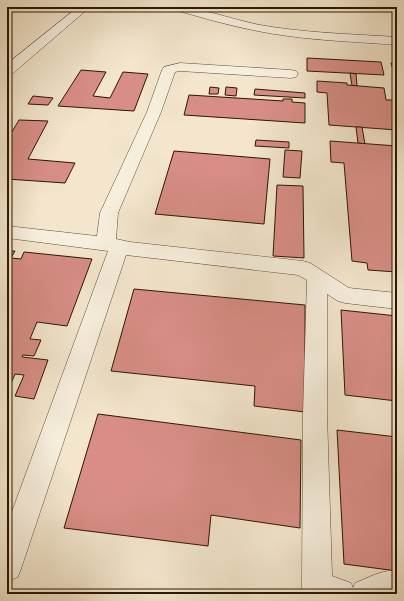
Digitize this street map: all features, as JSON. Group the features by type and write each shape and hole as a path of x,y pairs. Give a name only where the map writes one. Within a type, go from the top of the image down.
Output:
{"street":[{"path":"8,69 85,7"},
{"path":"176,7 222,20 270,30 315,36 397,41"},
{"path":"7,566 112,244 109,212 154,112 170,70 180,67 291,74"},
{"path":"7,232 112,244 130,249 303,268 345,296 397,301"},
{"path":"317,277 315,414 317,588 340,594"},
{"path":"366,594 389,585 397,586"}],"building":[{"path":"307,58 381,62 384,75 307,71"},
{"path":"391,63 397,63 397,76 395,76"},
{"path":"81,70 106,72 93,96 110,98 123,72 148,74 134,111 58,106"},
{"path":"350,73 356,74 357,86 352,86"},
{"path":"317,81 384,88 386,100 396,100 397,130 329,125 327,93 317,92"},
{"path":"210,87 219,88 218,94 209,94"},
{"path":"226,87 237,88 236,96 225,95"},
{"path":"255,89 305,93 305,98 254,95"},
{"path":"189,95 283,101 283,99 292,99 292,102 305,103 305,123 184,115"},
{"path":"33,96 53,98 48,105 28,104"},
{"path":"19,120 48,121 28,159 75,163 65,183 7,179 7,140"},
{"path":"356,127 362,127 365,144 358,143"},
{"path":"256,140 289,142 289,148 255,146"},
{"path":"330,141 397,146 397,272 368,270 367,263 352,261 344,163 331,162"},
{"path":"285,150 302,151 300,178 283,177"},
{"path":"174,151 270,159 264,224 155,214"},
{"path":"277,185 303,186 304,258 273,256"},
{"path":"7,251 15,251 11,258 21,259 24,252 92,259 67,326 37,322 30,339 41,340 34,356 23,355 22,357 48,360 34,399 15,396 24,375 15,374 7,393"},
{"path":"134,289 305,305 305,412 254,406 255,386 111,371"},
{"path":"341,310 397,316 397,401 345,395"},
{"path":"98,414 301,440 300,528 211,515 208,546 64,528"},
{"path":"337,430 397,437 397,571 344,564"}]}
